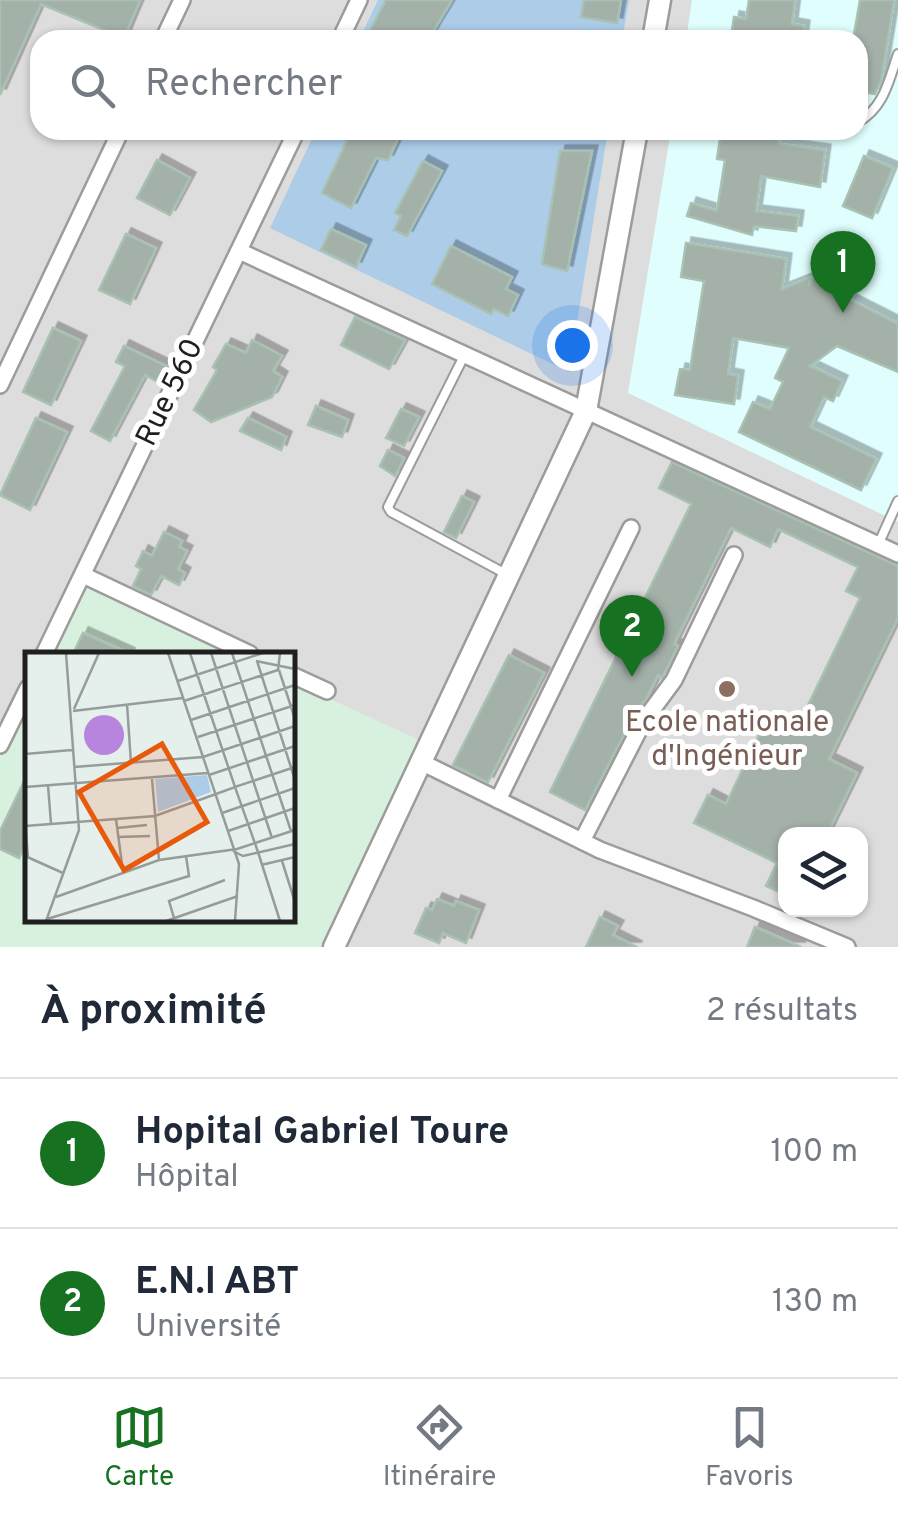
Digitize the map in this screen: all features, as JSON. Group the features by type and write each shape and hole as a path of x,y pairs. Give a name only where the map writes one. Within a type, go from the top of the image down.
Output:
{"street":[{"path":"168,30 182,0"},
{"path":"345,30 359,0"},
{"path":"655,30 660,0"},
{"path":"0,385 6,355 115,140"},
{"name":"Rue 560","path":"45,652 292,140"},
{"path":"334,947 586,411 635,140"},
{"path":"240,252 898,554"},
{"path":"498,800 632,528"},
{"path":"582,841 643,722 674,680 734,555"},
{"path":"83,575 246,652"},
{"path":"295,676 328,691"},
{"path":"0,744 25,694"},
{"path":"420,761 582,841 848,947"}],"lane":[{"path":"868,116 880,104 898,54"},
{"path":"464,356 388,507 508,575"},
{"path":"878,545 898,501"}],"shaded area":[{"path":"0,0 898,0 898,947 0,947"},
{"path":"378,0 629,0 624,30 364,30"},
{"path":"692,0 898,0 898,522 628,393 669,140 868,140 868,30 688,30"},
{"path":"311,140 606,140 569,372 270,228"},
{"path":"79,584 229,652 45,652"},
{"path":"295,683 428,744 334,947 0,947 0,745 25,692 25,922 295,922"}],"building":[{"path":"0,0 140,0 127,30 104,30 41,4 0,95"},
{"path":"386,0 452,0 434,30 370,30"},
{"path":"584,0 621,0 617,23 581,17"},
{"path":"749,0 795,0 792,24 804,26 803,30 732,30 734,17 746,19"},
{"path":"860,0 894,0 881,81 875,94 868,93 868,30 855,30"},
{"path":"347,140 397,140 388,160 376,158 351,208 322,193"},
{"path":"720,140 779,140 779,144 825,150 820,187 761,176 756,211 798,216 796,231 754,226 752,235 687,216 691,203 717,211 725,160 717,159"},
{"path":"560,151 592,151 567,271 542,264"},
{"path":"864,156 893,168 872,218 843,206"},
{"path":"157,160 190,178 170,215 137,198"},
{"path":"423,161 442,171 407,236 394,230 401,216 395,213"},
{"path":"331,229 366,245 356,267 321,250"},
{"path":"126,234 156,248 130,304 99,290"},
{"path":"686,243 786,259 782,289 809,278 809,286 816,275 838,274 852,282 845,297 898,324 898,372 837,346 810,366 842,381 833,401 824,397 810,427 876,459 861,490 739,432 753,402 770,409 783,382 775,378 789,348 733,338 728,374 738,376 734,404 675,395 680,369 690,370 704,281 681,277"},
{"path":"451,246 512,277 506,289 518,295 508,316 494,309 491,314 432,284"},
{"path":"355,317 405,340 389,369 341,345"},
{"path":"53,328 81,341 51,405 23,392"},
{"path":"252,340 282,356 273,371 282,377 272,397 211,422 194,410 217,370 213,367 226,344 246,353"},
{"path":"124,346 166,366 158,382 145,375 110,441 91,431 125,366 116,362"},
{"path":"316,406 348,420 342,437 308,425"},
{"path":"401,409 419,417 404,446 386,438"},
{"path":"36,418 67,432 30,510 0,495"},
{"path":"248,418 286,437 281,450 240,431"},
{"path":"388,450 404,458 395,476 380,466"},
{"path":"672,462 898,566 898,618 829,759 857,773 830,827 778,827 778,891 766,886 777,863 694,823 708,795 726,804 767,718 795,732 860,598 846,591 858,567 778,529 770,547 731,528 674,644 678,646 662,678 658,675 633,717 585,810 550,792 691,504 659,488"},
{"path":"462,496 474,502 456,538 444,532"},
{"path":"164,532 182,541 179,547 187,551 178,569 185,573 179,585 161,576 151,595 133,586 141,569 136,566 143,551 152,556"},
{"path":"83,633 126,652 74,652"},
{"path":"509,655 544,673 488,782 453,765"},
{"path":"25,779 25,846 19,858 0,849 0,831"},
{"path":"437,899 479,910 466,943 443,933 439,943 415,933 426,908 432,910"},
{"path":"600,917 618,926 613,935 637,947 586,947"},
{"path":"755,927 801,947 747,947"}],"place":[{"name":"Hopital Gabriel Toure","path":"843,313"},
{"name":"E.N.I ABT","path":"632,677"},
{"name":"Ecole nationale d'Ingénieur","path":"727,689"}]}
